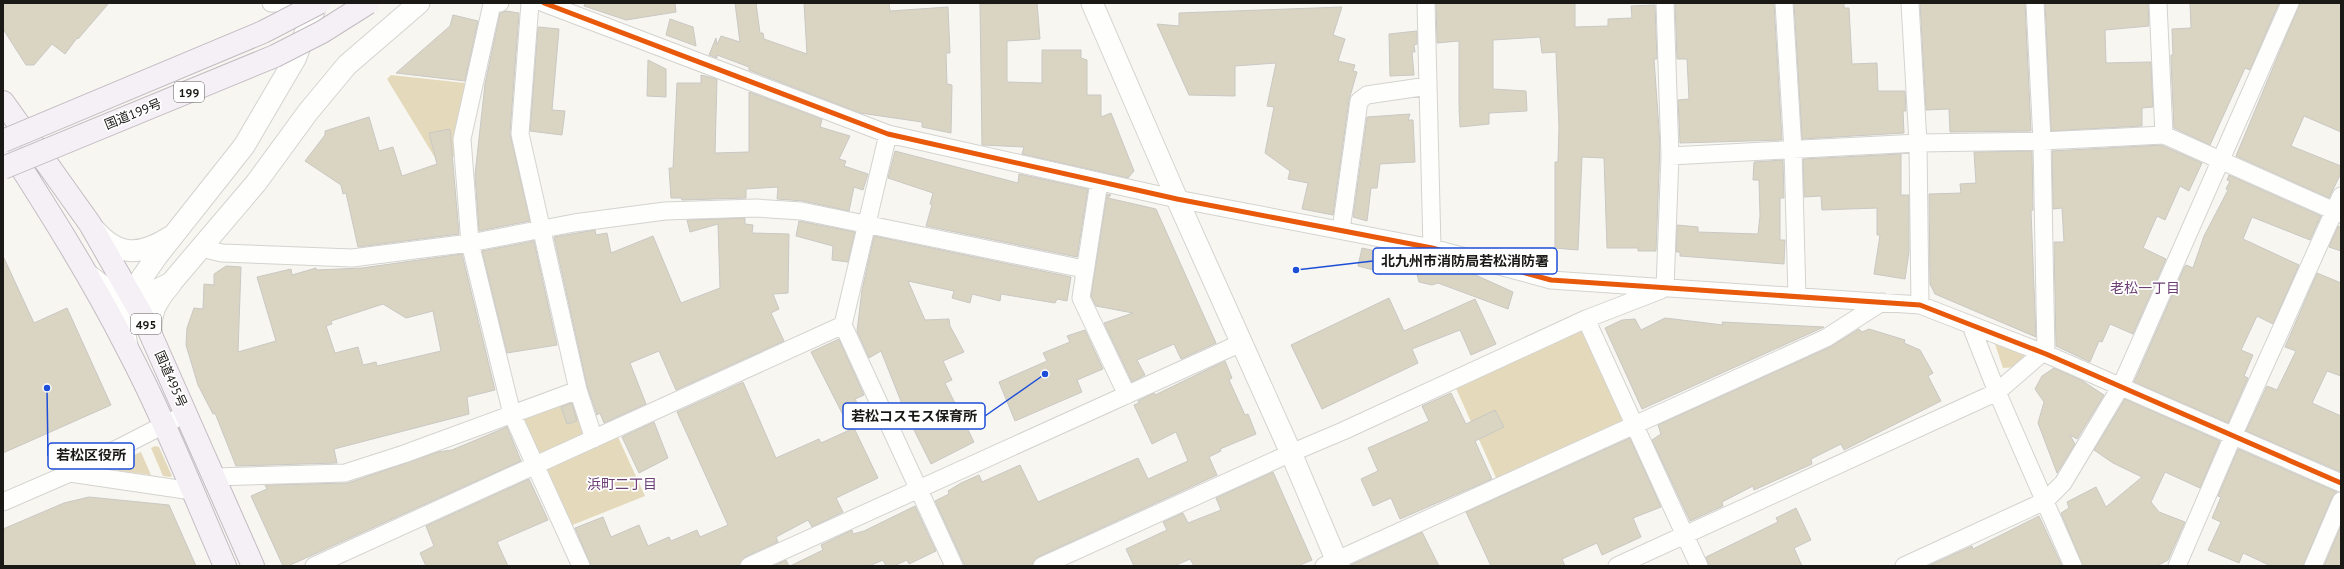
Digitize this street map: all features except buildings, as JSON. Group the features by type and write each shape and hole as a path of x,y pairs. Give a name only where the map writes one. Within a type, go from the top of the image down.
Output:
{"highway":[{"name":"国道199号","path":"3,140 264,32 318,3"},
{"name":"国道199号","path":"3,168 274,56 322,32 368,3"},
{"name":"国道495号","path":"3,102 90,224 130,296 152,338 187,413 253,566"},
{"name":"国道495号","path":"3,140 88,275 128,348 225,566"}],"street":[{"path":"272,3 282,3"},
{"path":"128,348 124,329 124,312 130,296 174,234 244,146 295,59 318,3"},
{"path":"152,338 150,324 151,316 160,296 256,183 308,112 347,65 419,3"},
{"path":"500,3 492,4 462,139 470,243 512,414 582,566"},
{"path":"530,3 520,134 578,390 594,439"},
{"path":"544,3 888,134 1039,167 1099,182 1177,199 1432,248 1551,280 1920,305 2121,386 2341,483"},
{"path":"1092,3 1177,199 1291,452 1333,564 1826,338 1882,302"},
{"path":"1426,3 1432,248"},
{"path":"1665,3 1670,156 1665,288"},
{"path":"1784,3 1793,150 1797,297"},
{"path":"1910,3 1918,143 1920,305"},
{"path":"2035,3 2042,141 2044,354"},
{"path":"2158,3 2164,135"},
{"path":"1904,566 2045,501 2063,483 2121,386 2290,3"},
{"path":"1341,230 1359,101 1368,95 1428,86"},
{"path":"888,134 843,325 919,487 954,566"},
{"path":"1670,156 1918,143 2042,141 2164,135 2221,160 2339,207 2233,436 2177,566"},
{"path":"1099,182 1084,269 1081,298 1127,395"},
{"path":"201,248 222,253 352,258 470,243 541,229 666,211 756,208 801,211 866,223 1084,269"},
{"path":"90,224 111,245 120,250 132,251 153,246 174,234"},
{"path":"88,275 104,287 117,293 130,296 146,295 171,283"},
{"path":"1042,566 1291,452 1343,431 1586,318 1665,288"},
{"path":"1586,318 1634,425 1686,534 1699,566"},
{"path":"314,566 843,325"},
{"path":"1971,326 1997,392 2073,566"},
{"path":"749,566 919,487 1242,343"},
{"path":"1617,566 1997,392 2044,354"},
{"path":"215,477 346,473 404,454 578,390"},
{"path":"3,502 70,473 187,413"},
{"path":"70,473 192,491"},
{"path":"2313,566 2341,501"}],"shaded area":[{"path":"391,75 465,83 456,156 437,161 387,79"},
{"path":"1582,330 1625,422 1497,480 1455,386"},
{"path":"1994,341 2024,355 2024,363 2017,367 2003,368"},
{"path":"573,400 584,435 538,456 522,417"},
{"path":"618,437 645,496 570,526 545,470"},
{"path":"155,446 159,447 172,476 163,476 151,448"},
{"path":"141,452 151,475 119,471 115,466 117,462"}],"cycle path":[{"path":"544,3 888,134 1177,199 1432,248 1551,280 1920,305 2046,354 2341,483"}],"place":[{"name":"北九州市消防局若松消防署","path":"1296,270"},
{"name":"若松コスモス保育所","path":"1045,374"},
{"name":"若松区役所","path":"47,388"}],"district":[{"name":"老松一丁目","path":"2145,288"},
{"name":"浜町二丁目","path":"622,484"}]}
